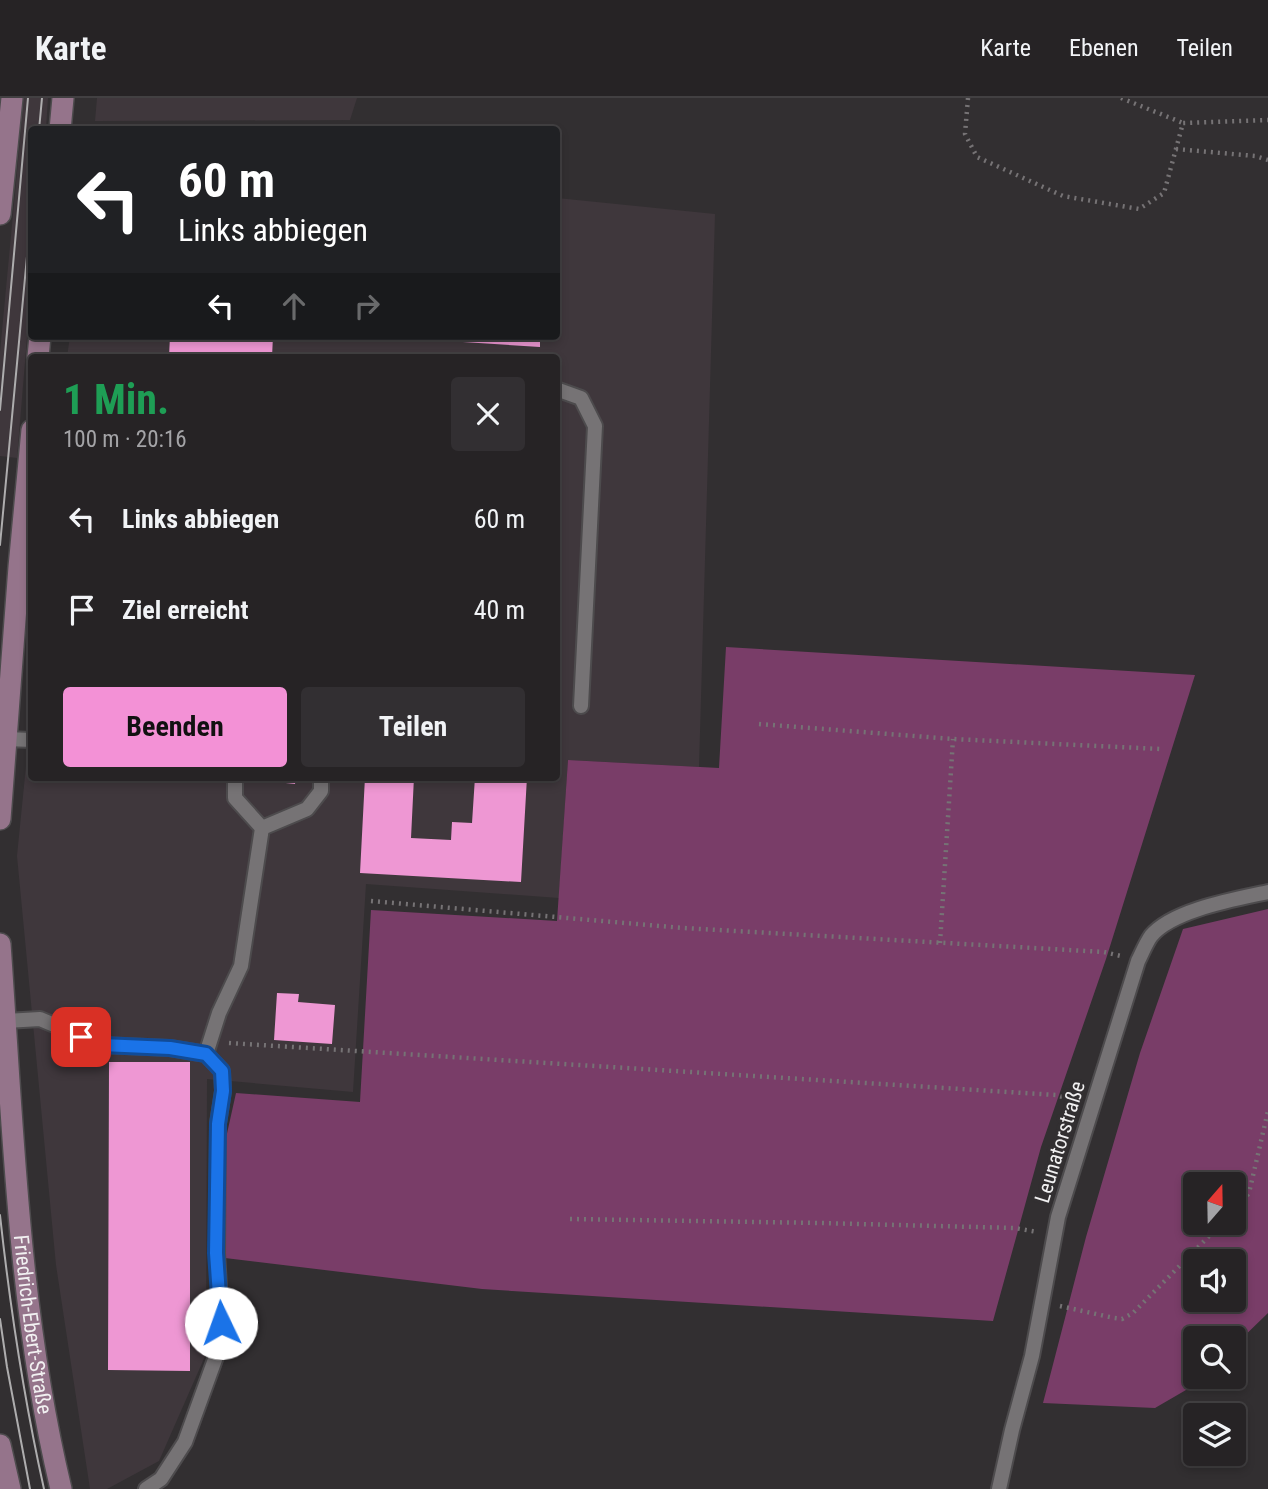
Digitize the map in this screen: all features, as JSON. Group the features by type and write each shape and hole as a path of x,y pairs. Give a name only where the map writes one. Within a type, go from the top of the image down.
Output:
{"main road":[{"path":"0,214 12,98"},
{"path":"60,126 63,98"},
{"path":"0,819 28,478"},
{"name":"Friedrich-Ebert-Straße","path":"0,944 24,1277 36,1365 61,1489"},
{"path":"0,1444 10,1489"}],"lane":[{"path":"560,390 580,398 596,426 581,706"},
{"path":"6,739 28,740"},
{"path":"235,781 235,798 262,828"},
{"path":"262,828 307,809 321,791 321,781"},
{"path":"146,1489 162,1479 185,1442 221,1343 216,1253 218,1124 223,1091 222,1071 208,1048 219,1013 241,966 262,828"},
{"name":"Leunatorstraße","path":"999,1489 1032,1356 1058,1217 1138,961 1152,935 1175,918 1268,892"},
{"path":"6,1021 40,1020 102,1045 208,1048"}],"path":[{"path":"968,98 965,134 977,157 1063,196 1139,209 1164,193 1183,123"},
{"path":"1121,98 1183,123 1268,120"},
{"path":"1176,149 1255,156 1268,160"},
{"path":"759,724 953,739 1160,749"},
{"path":"940,943 953,739"},
{"path":"371,901 682,928 1104,952 1138,961"},
{"path":"208,1048 365,1051 1056,1095 1093,1106"},
{"path":"1246,1197 1268,1111"},
{"path":"570,1219 1015,1228 1055,1235"},
{"path":"1042,1302 1122,1319 1133,1313 1209,1236"}],"shaded area":[{"path":"24,98 48,98 46,126 28,126 28,326 17,458 0,456 0,352"},
{"path":"97,98 357,98 350,120 95,121"},
{"path":"560,198 715,214 699,767 568,760 559,898 366,884 353,1092 207,1079 206,1354 159,1461 107,1489 90,1489 56,1265 17,856 28,746 28,781 560,781 560,354 67,354 69,340 560,340"},
{"path":"726,647 1195,675 1106,959 1041,1147 993,1321 482,1289 225,1258 224,1147 236,1093 360,1102 371,910 557,921 568,760 719,768"},
{"path":"1268,909 1268,1313 1246,1334 1246,1326 1183,1326 1183,1389 1187,1389 1155,1408 1043,1403 1086,1237 1140,1053 1183,929"}],"building":[{"path":"170,340 273,340 272,354 169,354"},
{"path":"431,340 540,340 540,347"},
{"path":"267,781 295,781 295,784"},
{"path":"365,781 414,781 411,838 451,840 452,822 472,823 475,781 527,781 521,882 360,873"},
{"path":"277,993 299,994 298,1002 335,1005 332,1044 274,1040"},
{"path":"109,1062 190,1062 190,1371 108,1370"}],"tram line":[{"path":"0,410 28,98"},
{"path":"39,126 42,98"},
{"path":"0,545 28,246"},
{"path":"0,1215 18,1353 44,1489"},
{"path":"0,1319 30,1489"}],"route":[{"path":"81,1037 102,1045 170,1048 206,1054 222,1071 223,1091 218,1124 216,1253 221,1323"}]}
